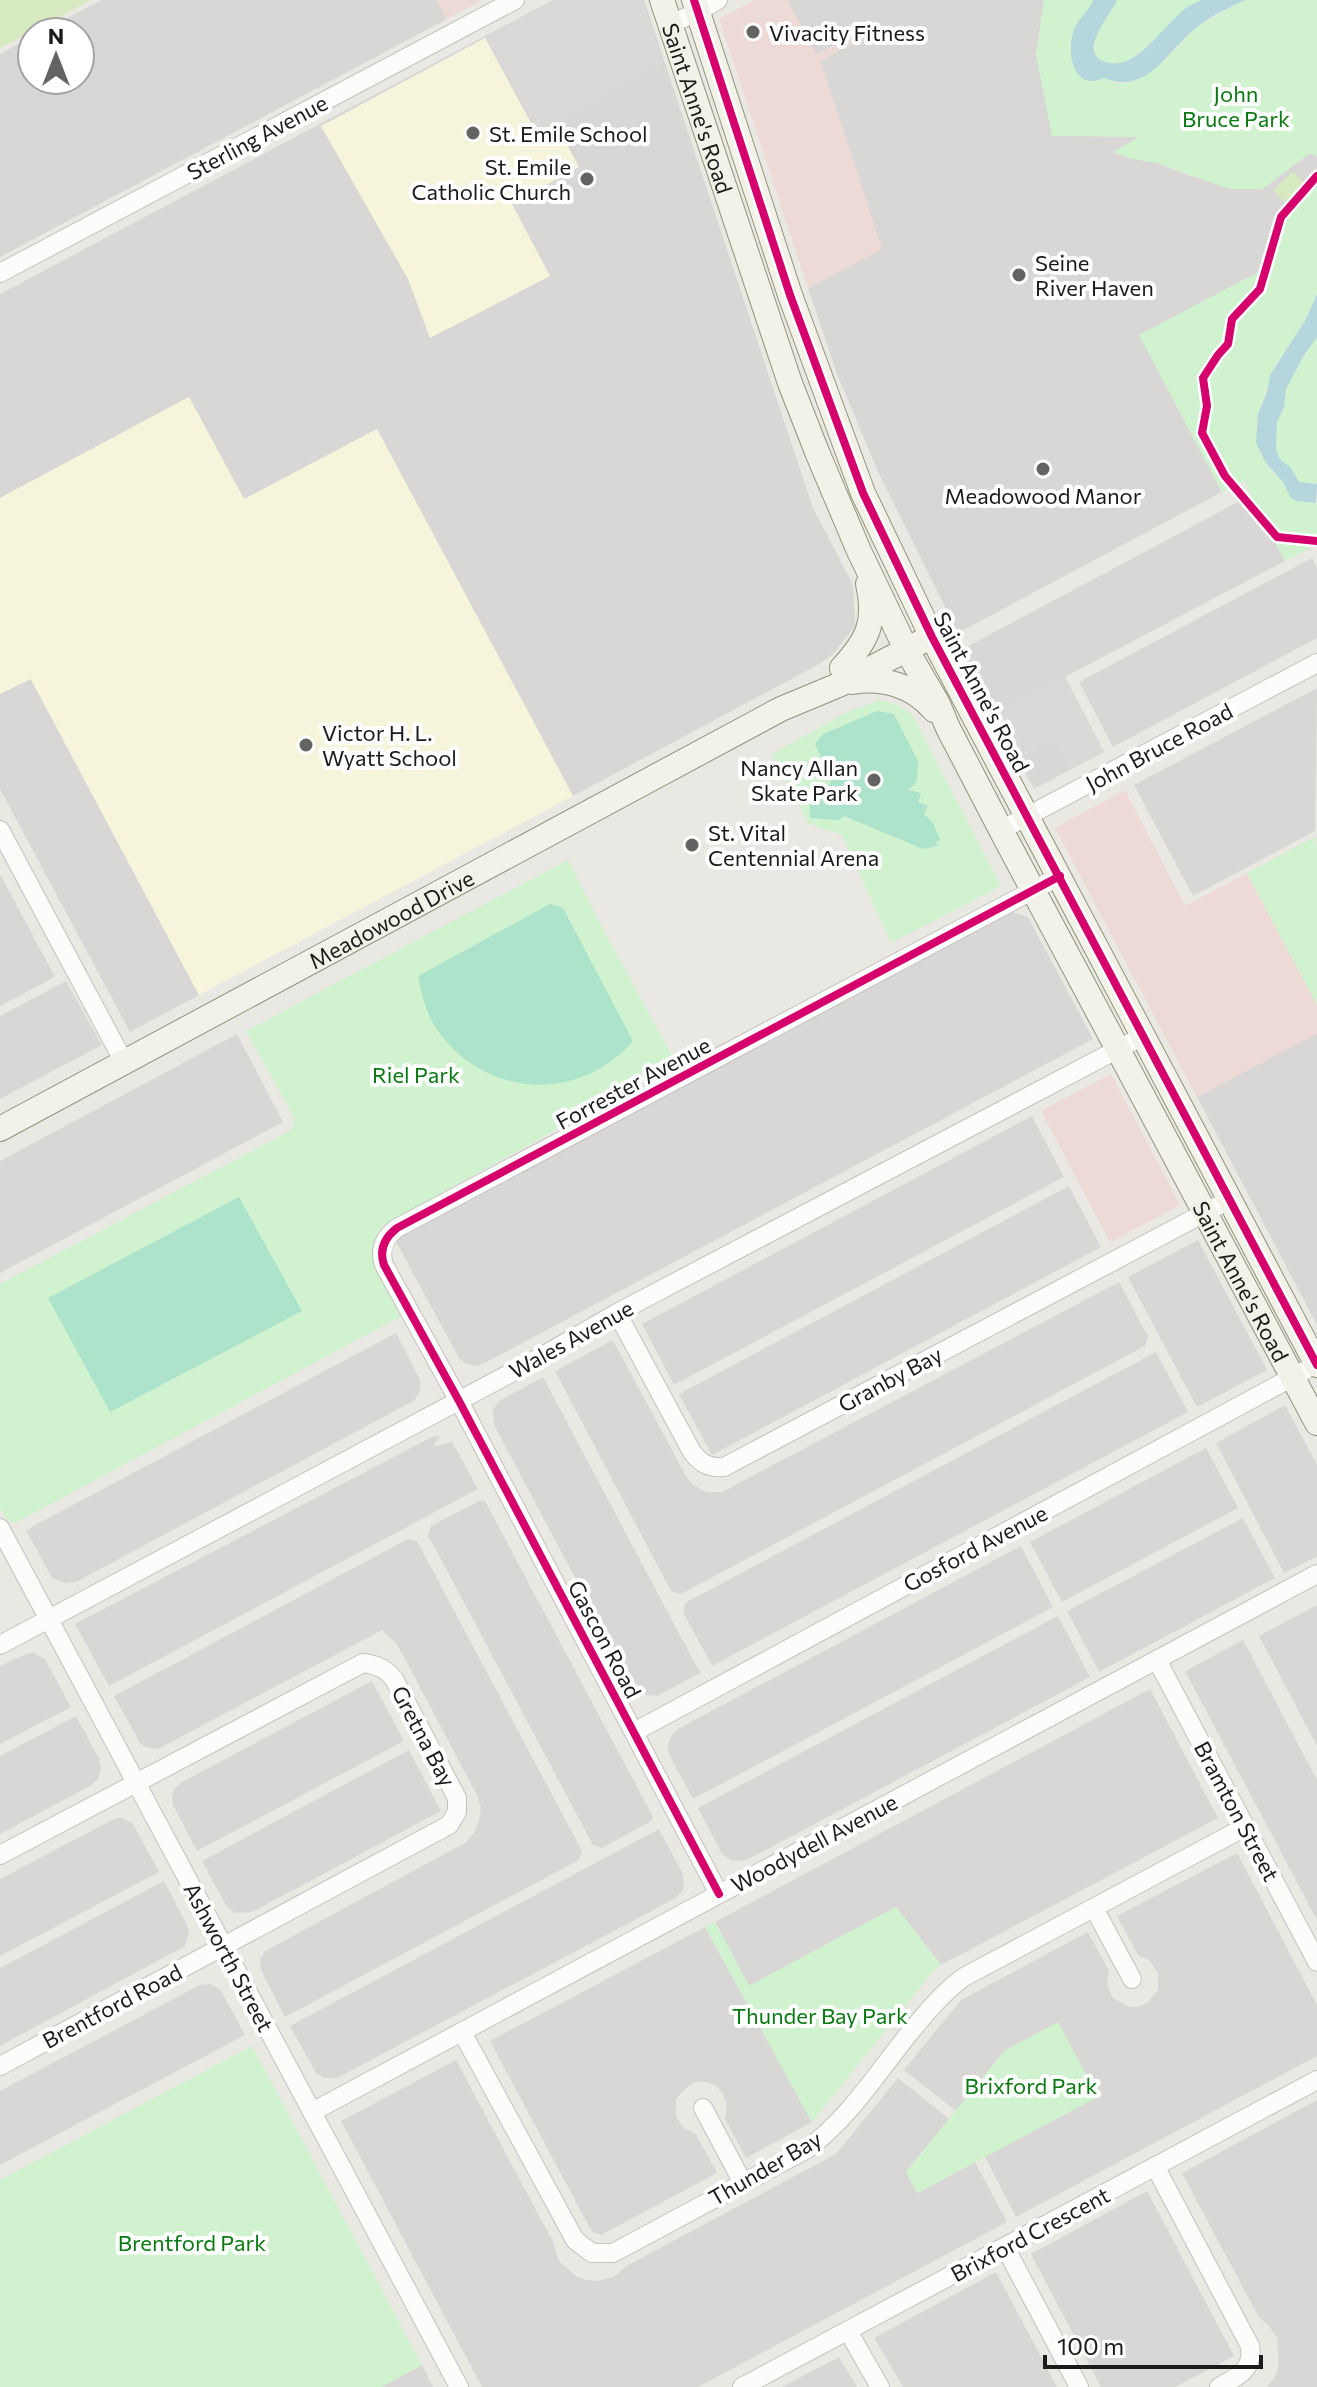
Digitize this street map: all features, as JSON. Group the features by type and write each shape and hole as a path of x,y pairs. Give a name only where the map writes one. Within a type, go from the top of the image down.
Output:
{"main road":[{"name":"Saint Anne's Road","path":"662,0 790,383 859,551 903,643 938,704 1001,830 1317,1423"},
{"name":"Saint Anne's Road","path":"704,4 790,295 863,493 928,630 1317,1365"},
{"path":"765,306 790,295"},
{"path":"859,551 870,594 871,625 842,676 883,681 912,690 930,705 948,728"},
{"name":"Meadowood Drive","path":"0,1129 781,709 797,690 842,676 928,630"},
{"path":"1202,1207 1227,1195"}],"street":[{"name":"Sterling Avenue","path":"0,273 515,0"},
{"path":"670,24 704,4"},
{"name":"John Bruce Road","path":"1001,830 1317,663"},
{"path":"0,830 124,1062"},
{"name":"Forrester Avenue","path":"459,1401 384,1265 381,1257 384,1240 390,1233 1060,876"},
{"name":"Wales Avenue","path":"0,1645 459,1401 617,1313 1143,1036"},
{"name":"Granby Bay","path":"617,1313 696,1458 709,1467 724,1467 1202,1207"},
{"name":"Gosford Avenue","path":"634,1732 1317,1365"},
{"name":"Gascon Road","path":"459,1401 719,1894"},
{"name":"Ashworth Street","path":"0,1528 459,2387"},
{"name":"Woodydell Avenue","path":"312,2112 1317,1574"},
{"name":"Bramton Street","path":"1157,1660 1317,1962"},
{"name":"Gretna Bay","path":"0,1855 363,1663 387,1671 457,1798 457,1812 449,1825 223,1947"},
{"name":"Thunder Bay","path":"462,2032 569,2230 587,2251 613,2253 807,2149 836,2124 933,2003 969,1974 1245,1827"},
{"path":"1094,1908 1132,1979"},
{"name":"Brentford Road","path":"0,2066 223,1947"},
{"name":"Brixford Crescent","path":"742,2387 1317,2080"},
{"path":"703,2108 743,2183"},
{"path":"1155,2166 1250,2346 1251,2359 1246,2370 1219,2387"},
{"path":"1005,2247 1079,2387"},
{"path":"848,2331 880,2387"}],"shaded area":[{"path":"101,0 437,0 447,19 0,257 0,54 16,46 16,96 96,96 96,16 71,16"},
{"path":"437,0 482,0 447,19"},
{"path":"553,0 644,0 813,508 853,585 855,626 833,654 821,663 573,796 377,429 244,500 189,397 0,498 0,294"},
{"path":"556,0 642,0 663,66 537,130 487,37"},
{"path":"755,0 787,0 817,55 857,33 860,39 820,61 882,249 808,288 719,19"},
{"path":"787,0 1044,0 1036,55 1142,137 1114,152 1157,163 1190,176 1262,189 1310,153 1317,157 1317,170 1284,220 1268,267 1140,335 1222,492 958,633 879,474 837,374 808,288 882,249 820,61 860,39 857,33 816,55"},
{"path":"485,38 536,132 556,124 579,167 512,204 550,276 430,338 408,279 321,126"},
{"name":"Victor H. L. Wyatt School","path":"189,397 244,499 377,429 573,796 199,995 31,679 0,694 0,498"},
{"path":"1251,495 1285,561 1065,677 1104,752 1034,789 961,650"},
{"path":"1312,558 1317,568 1317,638 1113,747 1079,682"},
{"path":"1065,677 1104,752 1071,769 1054,739 1018,759 994,712"},
{"path":"30,678 199,995 130,1032 0,789 0,694"},
{"path":"1317,688 1315,831 1193,896 1134,785"},
{"path":"1125,790 1185,906 1247,873 1317,1005 1317,1033 1197,1097 1055,828"},
{"path":"0,874 55,977 0,1006"},
{"path":"1009,911 1028,917 1093,1039 483,1364 466,1364 459,1358 394,1238"},
{"path":"66,981 102,1045 0,1099 0,1016"},
{"path":"1317,1033 1317,1325 1197,1097"},
{"path":"237,1034 283,1122 0,1273 0,1161"},
{"path":"1111,1074 1180,1205 1110,1242 1041,1111"},
{"path":"1032,1116 1064,1177 674,1385 642,1324"},
{"path":"1069,1186 1101,1247 712,1455 679,1394"},
{"path":"1198,1240 1267,1370 1197,1407 1128,1277"},
{"path":"1119,1282 1148,1337 1145,1346 681,1594 671,1591 555,1371 613,1340 687,1478 706,1492 722,1492"},
{"path":"396,1333 420,1380 420,1391 415,1400 76,1582 64,1583 52,1578 26,1530"},
{"path":"1156,1352 1188,1412 712,1666 683,1612 685,1603"},
{"path":"543,1377 700,1673 657,1696 641,1694 633,1687 494,1425 493,1410 499,1401"},
{"path":"1285,1405 1317,1465 1317,1556 1284,1573 1216,1443"},
{"path":"441,1436 432,1447 452,1442 478,1489 109,1686 75,1624 432,1437"},
{"path":"1206,1448 1238,1508 1062,1602 1030,1542"},
{"path":"481,1500 485,1501 653,1817 602,1848 593,1845 428,1535 431,1526"},
{"path":"1243,1518 1275,1578 1099,1672 1067,1611"},
{"path":"408,1539 417,1541 582,1851 579,1860 285,2017 261,1970 260,1960 265,1951 465,1843 479,1821 481,1808 477,1795 397,1644 382,1630 158,1749 140,1743 114,1696"},
{"path":"1021,1546 1053,1607 693,1799 667,1747 678,1729"},
{"path":"1317,1605 1317,1746 1259,1636"},
{"path":"1058,1616 1090,1677 747,1860 732,1861 722,1854 698,1808"},
{"path":"1243,1640 1317,1780 1317,1920 1185,1671"},
{"path":"28,1653 45,1659 71,1707 0,1744 0,1666"},
{"path":"372,1681 404,1741 197,1851 173,1805 175,1788"},
{"path":"1150,1689 1218,1818 941,1965 896,1907 749,1986 715,1922"},
{"path":"76,1716 99,1759 101,1769 98,1779 0,1834 0,1756"},
{"path":"409,1750 441,1811 252,1912 235,1913 227,1907 202,1861"},
{"path":"116,1818 133,1824 159,1872 0,1956 0,1879"},
{"path":"659,1829 682,1872 682,1892 674,1899 337,2078 324,2078 316,2073 290,2026"},
{"path":"1237,1853 1317,2005 1317,2056 1016,2217 985,2157 1058,2023 1004,2051 956,2111 904,2070 961,2000 1088,1932 1109,1971 1107,1985 1113,1998 1129,2007 1147,2003 1158,1990 1158,1973 1150,1961 1138,1955 1117,1916"},
{"path":"164,1881 187,1925 189,1932 185,1946 0,2046 0,1968"},
{"path":"705,1927 812,2122 746,2158 725,2119 727,2105 722,2092 706,2082 688,2086 676,2099 676,2117 684,2128 696,2134 717,2173 601,2235 592,2232 490,2041"},
{"path":"209,1984 220,1989 245,2035 0,2165 0,2091 200,1985"},
{"path":"456,2060 553,2242 559,2261 576,2276 587,2280 599,2281 615,2276 628,2265 836,2154 898,2078 949,2119 906,2172 918,2193 975,2162 1007,2222 698,2387 482,2387 341,2121"},
{"path":"1317,2100 1317,2387 1267,2387 1276,2375 1279,2363 1277,2338 1258,2316 1182,2173"},
{"path":"1147,2191 1234,2356 1175,2387 1101,2387 1031,2254"},
{"path":"996,2272 1057,2387 903,2387 874,2338"},
{"path":"839,2357 857,2387 782,2387"},
{"path":"422,2365 433,2387 381,2387"}],"green space":[{"path":"0,0 91,0 61,16 16,16 16,40 0,48"},
{"name":"John Bruce Park","path":"1044,0 1093,0 1090,9 1075,27 1096,82 1104,78 1119,84 1137,80 1164,61 1196,27 1245,0 1317,0 1317,157 1310,153 1262,189 1229,189 1157,163 1113,152 1139,137 1052,136 1036,55"},
{"path":"1117,0 1201,0 1175,18 1141,52 1131,59 1110,64 1097,56 1093,43"},
{"name":"John Bruce Park","path":"1317,170 1317,294 1306,319 1274,368 1258,414 1259,451 1272,472 1283,482 1290,497 1296,501 1317,503 1317,545 1285,561 1244,481 1222,492 1139,335 1268,267 1284,220"},
{"path":"1293,171 1307,187 1287,206 1273,190"},
{"path":"1317,337 1317,484 1299,482 1291,468 1279,458 1276,449 1277,422 1284,407 1286,389"},
{"path":"880,700 896,704 911,713 1001,886 891,943 842,835 809,824 772,754 845,713"},
{"name":"Nancy Allan Skate Park","path":"877,711 894,714 918,761 917,781 909,790 921,793 918,802 928,806 924,814 933,823 940,840 936,842 938,846 923,849 844,816 839,820 810,818 810,798 828,793 831,779 815,744 823,734"},
{"path":"1315,837 1317,850 1317,1005 1247,873"},
{"name":"Riel Park","path":"568,860 676,1063 382,1226 372,1245 375,1264 400,1317 15,1523 7,1520 0,1508 0,1284 292,1130 293,1115 246,1031"},
{"path":"550,904 563,908 633,1041 611,1061 586,1075 559,1083 532,1084 504,1079 479,1068 456,1051 436,1028 425,1004 418,976"},
{"path":"239,1197 302,1311 110,1412 48,1298"},
{"name":"Thunder Bay Park","path":"896,1907 941,1965 812,2122 705,1927 715,1922 749,1986"},
{"name":"Brixford Park","path":"1058,2022 1098,2097 917,2193 906,2172 1004,2051"},
{"name":"Brentford Park","path":"252,2046 422,2365 381,2387 0,2387 0,2180"}],"water":[{"path":"1093,0 1117,0 1098,34 1094,51 1106,62 1119,63 1144,50 1190,5 1202,0 1245,0 1201,24 1144,76 1119,82 1104,78 1093,81 1085,79 1078,74 1071,57 1072,36 1077,23"},
{"path":"1317,294 1317,337 1286,389 1284,407 1277,422 1276,449 1279,458 1291,468 1299,482 1317,484 1316,503 1296,501 1290,497 1256,443 1258,414 1270,375 1306,319"}],"cycle path":[{"path":"694,0 790,295 863,493 932,637 1317,1365"},
{"path":"1317,176 1281,217 1260,289 1232,319 1228,344 1203,378 1207,406 1202,433 1225,476 1277,537 1317,541"},
{"path":"719,1894 384,1265 384,1245 397,1228 1060,876"}],"place":[{"name":"Vivacity Fitness","path":"753,32"},
{"name":"St. Emile School","path":"473,133"},
{"name":"St. Emile Catholic Church","path":"587,179"},
{"name":"Seine River Haven","path":"1019,275"},
{"name":"Meadowood Manor","path":"1043,469"},
{"name":"Victor H. L. Wyatt School","path":"306,745"},
{"name":"Nancy Allan Skate Park","path":"874,780"},
{"name":"St. Vital Centennial Arena","path":"692,845"}]}
